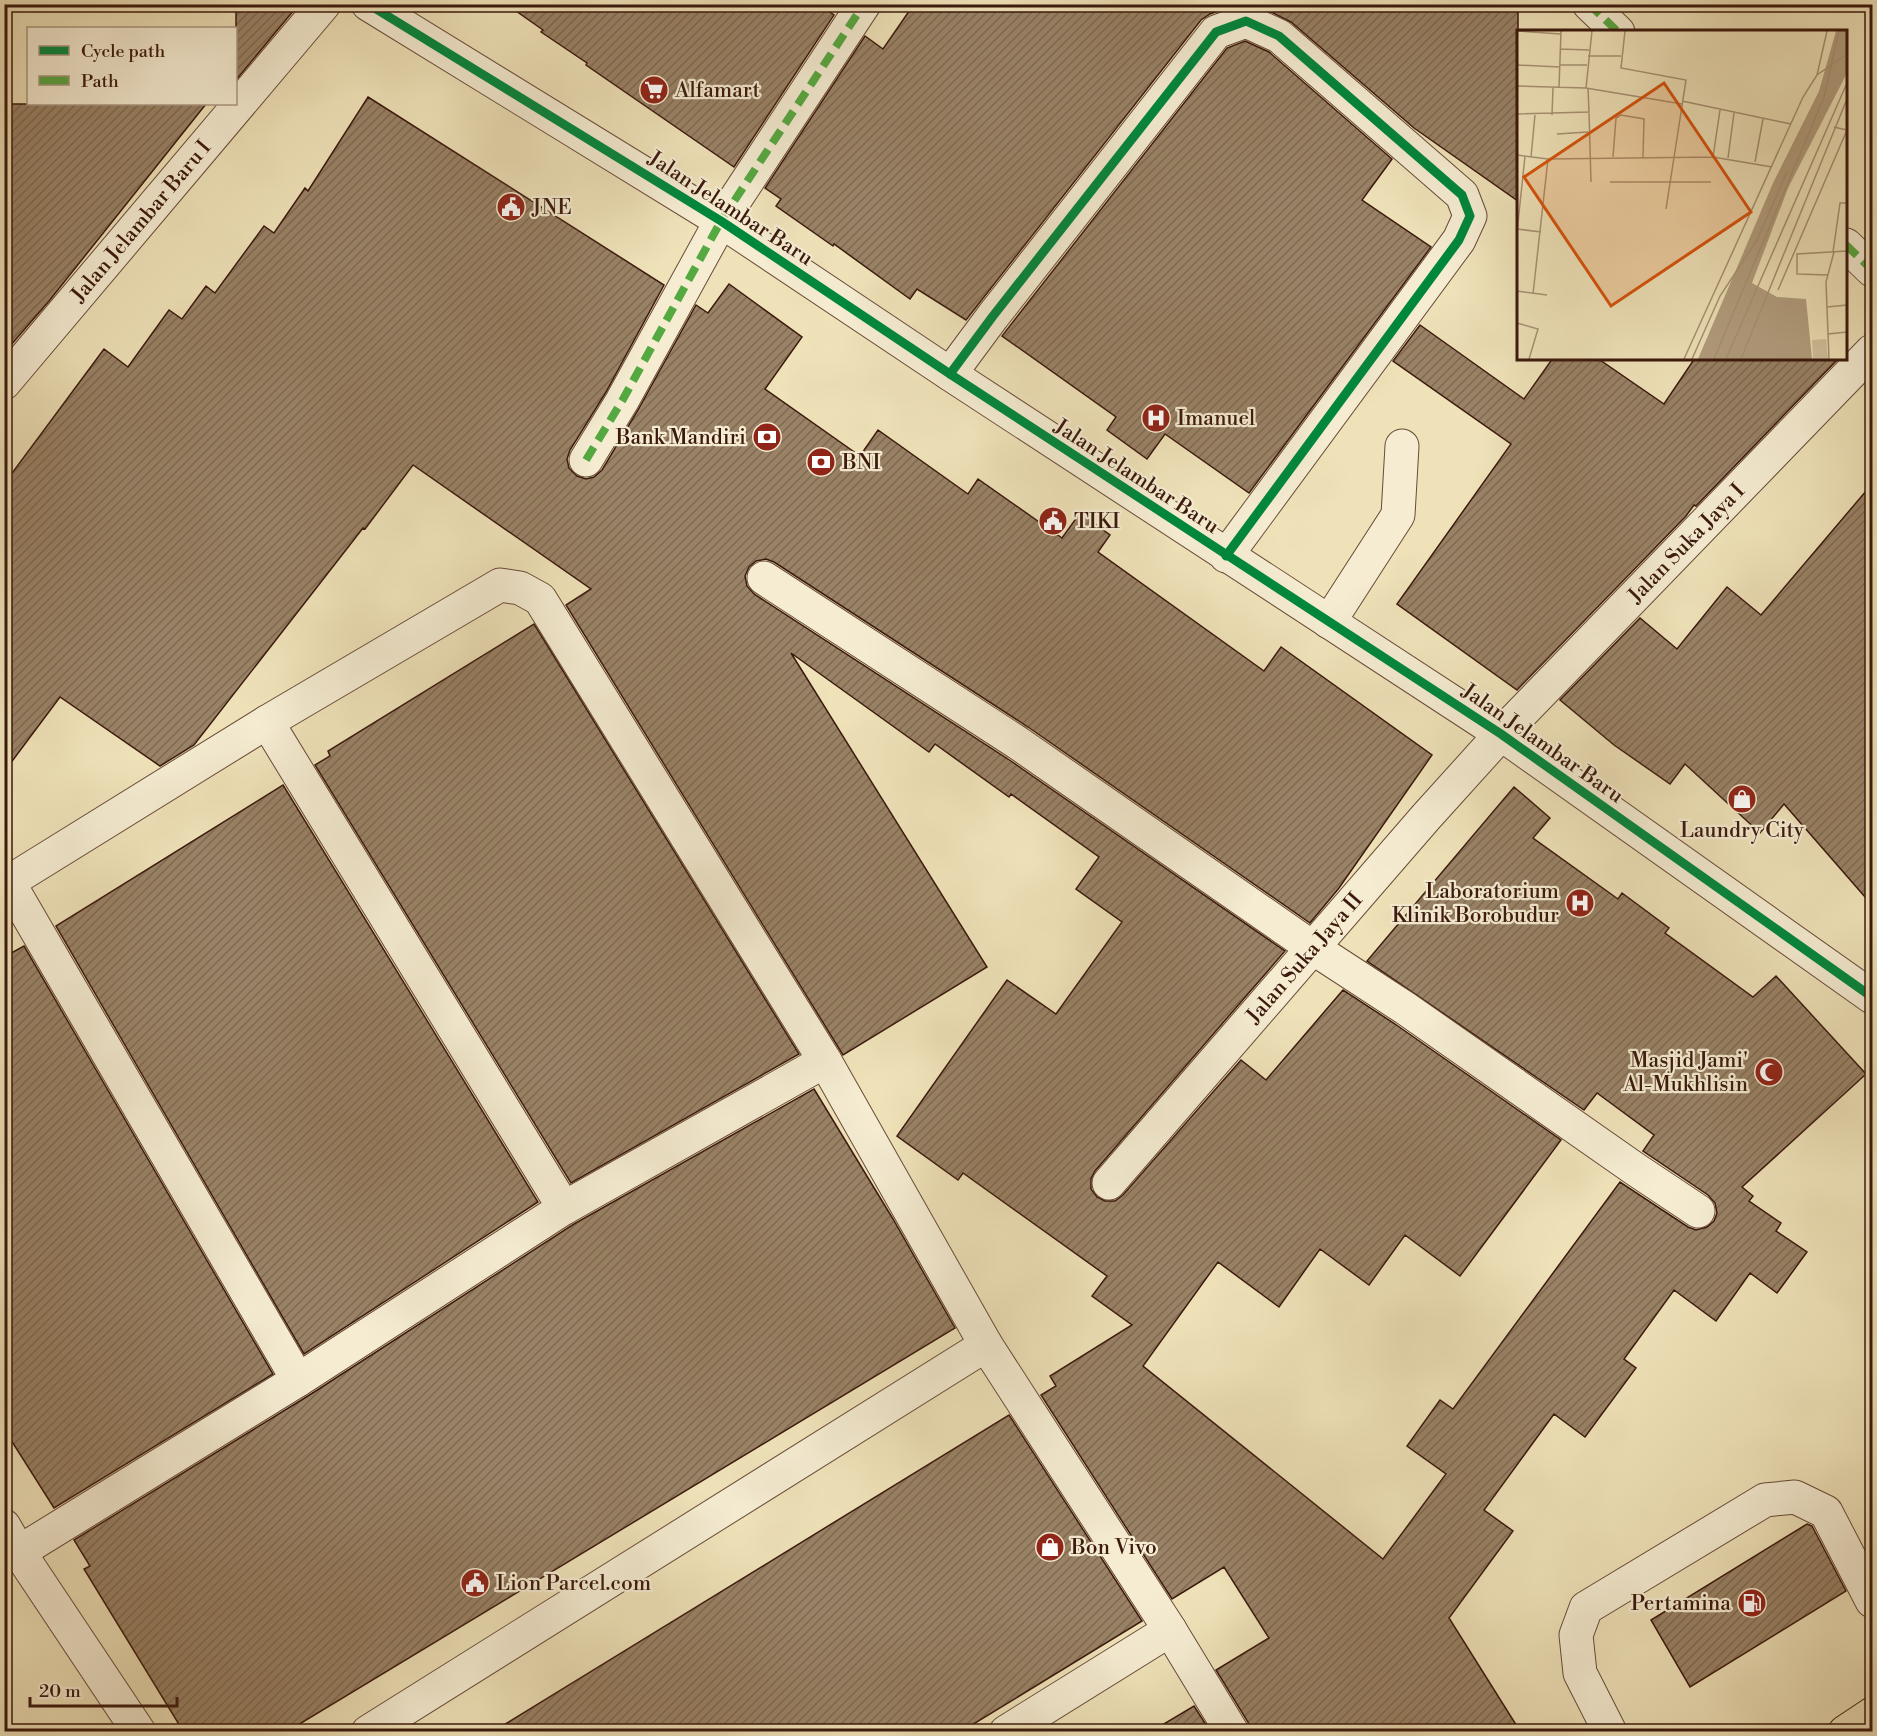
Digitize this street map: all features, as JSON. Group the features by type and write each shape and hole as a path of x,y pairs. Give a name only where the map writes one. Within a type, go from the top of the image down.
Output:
{"highway":[{"path":"1845,1731 1872,1714"}],"street":[{"name":"Jalan Jelambar Baru I","path":"4,383 324,4"},
{"name":"Jalan Jelambar Baru","path":"368,4 721,221 1226,556 1501,735 1872,996"},
{"path":"586,460 622,401 721,221 864,4"},
{"path":"1589,4 1616,30"},
{"path":"950,374 1216,32 1246,21 1279,36 1462,195 1470,216 1459,240 1226,556"},
{"path":"1847,246 1872,270"},
{"name":"Jalan Suka Jaya I","path":"1501,735 1872,351"},
{"path":"1329,622 1398,515 1402,446"},
{"path":"764,578 1018,743 1698,1211"},
{"path":"298,1380 7,884 267,722 500,585 520,588 540,599 825,1061 986,1345 1170,1630 1232,1731"},
{"path":"267,722 564,1208"},
{"name":"Jalan Suka Jaya II","path":"1108,1183 1426,817 1501,735"},
{"path":"139,1731 12,1539 298,1380 564,1208 825,1061"},
{"path":"368,1731 986,1345"},
{"path":"1610,1731 1580,1673 1576,1635 1586,1608 1765,1500 1795,1497 1826,1512 1872,1601"},
{"path":"1006,1731 1170,1630"}],"building":[{"path":"236,4 299,4 237,79"},
{"path":"506,4 819,4 834,15 734,167 586,65 587,63 541,32 543,30"},
{"path":"914,4 1237,4 1210,14 1201,20 966,320 917,289 910,299 834,244 833,246 776,206 781,199 765,188 865,36 883,49"},
{"path":"1255,4 1518,4 1517,200 1414,128 1291,22"},
{"path":"1245,41 1269,52 1392,159 1362,200 1431,247 1249,493 1165,434 1147,459 1107,430 1116,417 1002,336 1227,48"},
{"path":"368,97 664,285 606,392 570,450 567,459 569,468 577,476 586,479 594,477 602,470 696,305 708,313 729,284 802,337 765,389 860,456 878,430 968,494 978,479 1062,538 1080,513 1110,535 1098,552 1264,671 1281,647 1432,755 1339,888 1310,923 1028,727 774,562 766,559 756,561 749,567 745,576 747,586 754,594 1008,759 1285,951 1095,1171 1091,1179 1091,1189 1097,1197 1105,1201 1115,1201 1123,1195 1241,1060 1266,1080 1343,990 1561,1140 1460,1276 1405,1235 1369,1285 1320,1249 1279,1307 1218,1262 1143,1366 1383,1559 1446,1474 1407,1446 1440,1400 1453,1409 1620,1182 1696,1230 1707,1227 1714,1221 1717,1213 1715,1203 1708,1195 1643,1151 1654,1135 1597,1093 1584,1110 1367,961 1514,787 1550,818 1533,838 1618,899 1622,893 1669,928 1665,933 1753,997 1776,976 1866,1074 1742,1187 1753,1196 1749,1201 1781,1223 1776,1231 1807,1252 1777,1293 1750,1273 1716,1321 1674,1290 1624,1359 1636,1368 1585,1437 1554,1414 1484,1510 1513,1531 1449,1618 1520,1731 1251,1731 1248,1722 1216,1670 1269,1638 1224,1567 1172,1599 1041,1395 1056,1386 1050,1376 1132,1325 1092,1296 1107,1276 963,1173 958,1180 897,1136 1007,980 1056,1014 1122,922 1076,889 1099,857 1011,794 1009,797 935,744 929,752 791,653 987,967 843,1055 566,605 591,589 413,465 194,745 160,766 60,697 4,772 4,484 104,349 128,367 169,310 182,319 206,286 215,293 264,226 274,233 305,188 308,191"},
{"path":"4,104 205,105 49,301 4,353"},
{"path":"1420,325 1524,399 1552,360 1600,360 1664,404 1694,360 1837,360 1517,690 1397,604 1511,444 1393,361"},
{"path":"1872,484 1872,905 1784,804 1760,833 1685,764 1670,784 1614,745 1560,700 1640,618 1677,649 1727,587 1761,615"},
{"path":"534,624 799,1054 571,1183 315,765 330,756 328,751"},
{"path":"283,785 538,1202 304,1354 56,926"},
{"path":"24,946 273,1374 54,1508 4,1429 4,957"},
{"path":"814,1089 893,1219 955,1328 288,1731 183,1731 84,1569 90,1566 74,1540 308,1396 574,1224"},
{"path":"1009,1415 1142,1621 962,1731 494,1731"},
{"name":"Pertamina","path":"1807,1524 1812,1526 1846,1591 1690,1687 1651,1620"},
{"path":"1194,1706 1210,1731 1152,1731"}],"marked path":[{"path":"586,460 622,401 721,221 864,4"},
{"path":"1589,4 1616,30"},
{"path":"1847,246 1872,270"}],"cycle path":[{"path":"368,4 721,221 950,374 1501,734 1872,997"},
{"path":"950,374 1216,32 1246,21 1279,36 1462,195 1470,216 1459,240 1226,556"}],"place":[{"name":"Alfamart","path":"654,90"},
{"name":"JNE","path":"511,207"},
{"name":"Imanuel","path":"1156,418"},
{"name":"Bank Mandiri","path":"767,437"},
{"name":"BNI","path":"821,462"},
{"name":"TIKI","path":"1053,521"},
{"name":"Laundry City","path":"1742,799"},
{"name":"Laboratorium Klinik Borobudur","path":"1580,903"},
{"name":"Masjid Jami' Al-Mukhlisin","path":"1769,1072"},
{"name":"Bon Vivo","path":"1050,1547"},
{"name":"Lion Parcel.com","path":"475,1583"},
{"name":"Pertamina","path":"1752,1603"}]}
